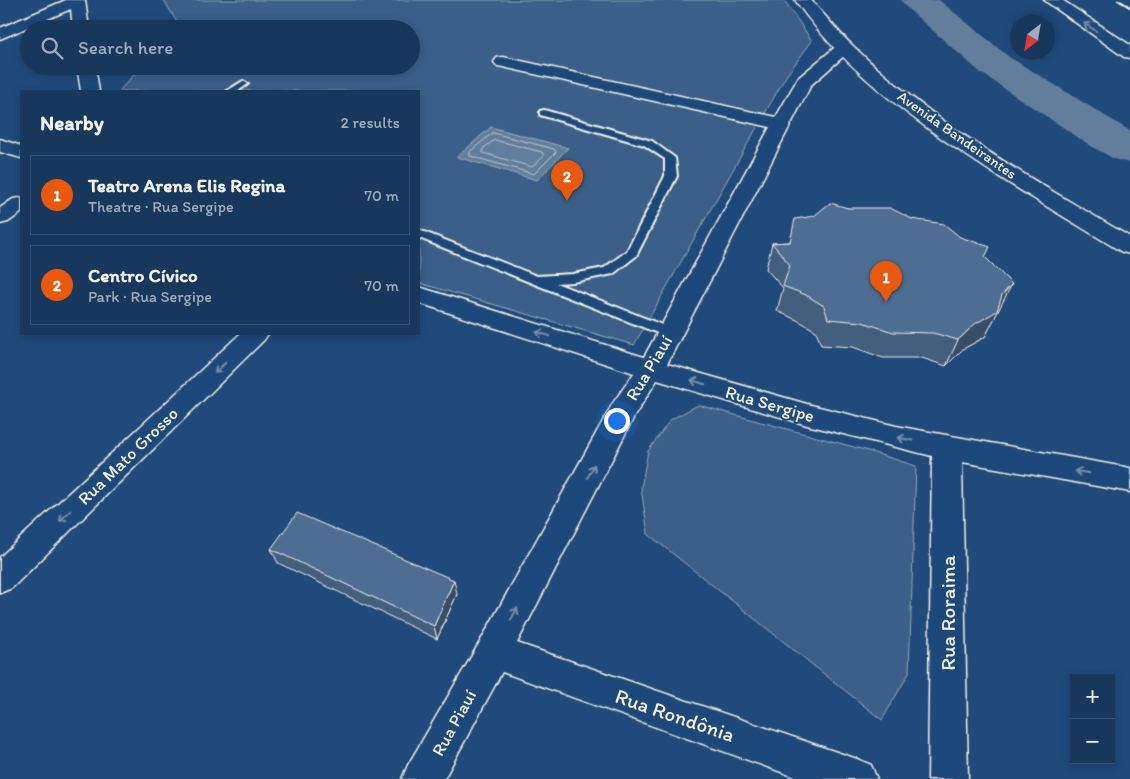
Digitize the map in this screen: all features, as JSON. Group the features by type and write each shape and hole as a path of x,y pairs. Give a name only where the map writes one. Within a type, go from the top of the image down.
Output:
{"street":[{"name":"Avenida Bandeirantes","path":"803,0 846,48 896,94 963,142 1130,247"},
{"path":"1052,0 1130,53"},
{"path":"33,20 77,1 80,20"},
{"path":"0,34 20,25"},
{"name":"Rua Piauí","path":"422,779 494,652 624,410 651,368 804,82 846,48"},
{"path":"502,62 782,124"},
{"path":"87,75 90,90"},
{"path":"0,145 20,152"},
{"path":"0,216 20,205"},
{"name":"Rua Sergipe","path":"420,295 768,404 864,430 947,448 1130,480"},
{"name":"Rua Mato Grosso","path":"0,578 254,335"},
{"name":"Rua Roraima","path":"947,448 948,779"},
{"name":"Rua Rondônia","path":"494,652 857,779"}],"lane":[{"path":"234,90 243,84"},
{"path":"537,280 573,278 608,271 632,254 670,176 670,158 648,143 544,113"},
{"path":"420,234 670,333"}],"shaded area":[{"path":"164,0 784,0 812,41 786,76 634,345 420,283 420,90 120,90 134,75 420,75 420,20 176,20"},
{"path":"698,405 865,450 916,466 909,673 882,720 648,534 641,488 648,451 670,420"}],"water":[{"path":"491,127 568,148 537,180 457,157"}],"building":[{"path":"830,203 848,208 890,208 912,219 944,224 960,237 990,247 985,257 1012,284 1002,295 997,311 975,324 958,340 933,333 893,332 862,322 828,319 824,306 806,295 783,286 790,265 772,243 790,242 795,219 814,216"},
{"path":"297,513 454,580 434,626 271,549"}],"waterway":[{"path":"918,0 995,65 1107,137 1130,149"}],"railway":[{"path":"1118,0 1130,7"}],"place":[{"name":"Centro Cívico","path":"567,201"},
{"name":"Teatro Arena Elis Regina","path":"886,302"}]}
